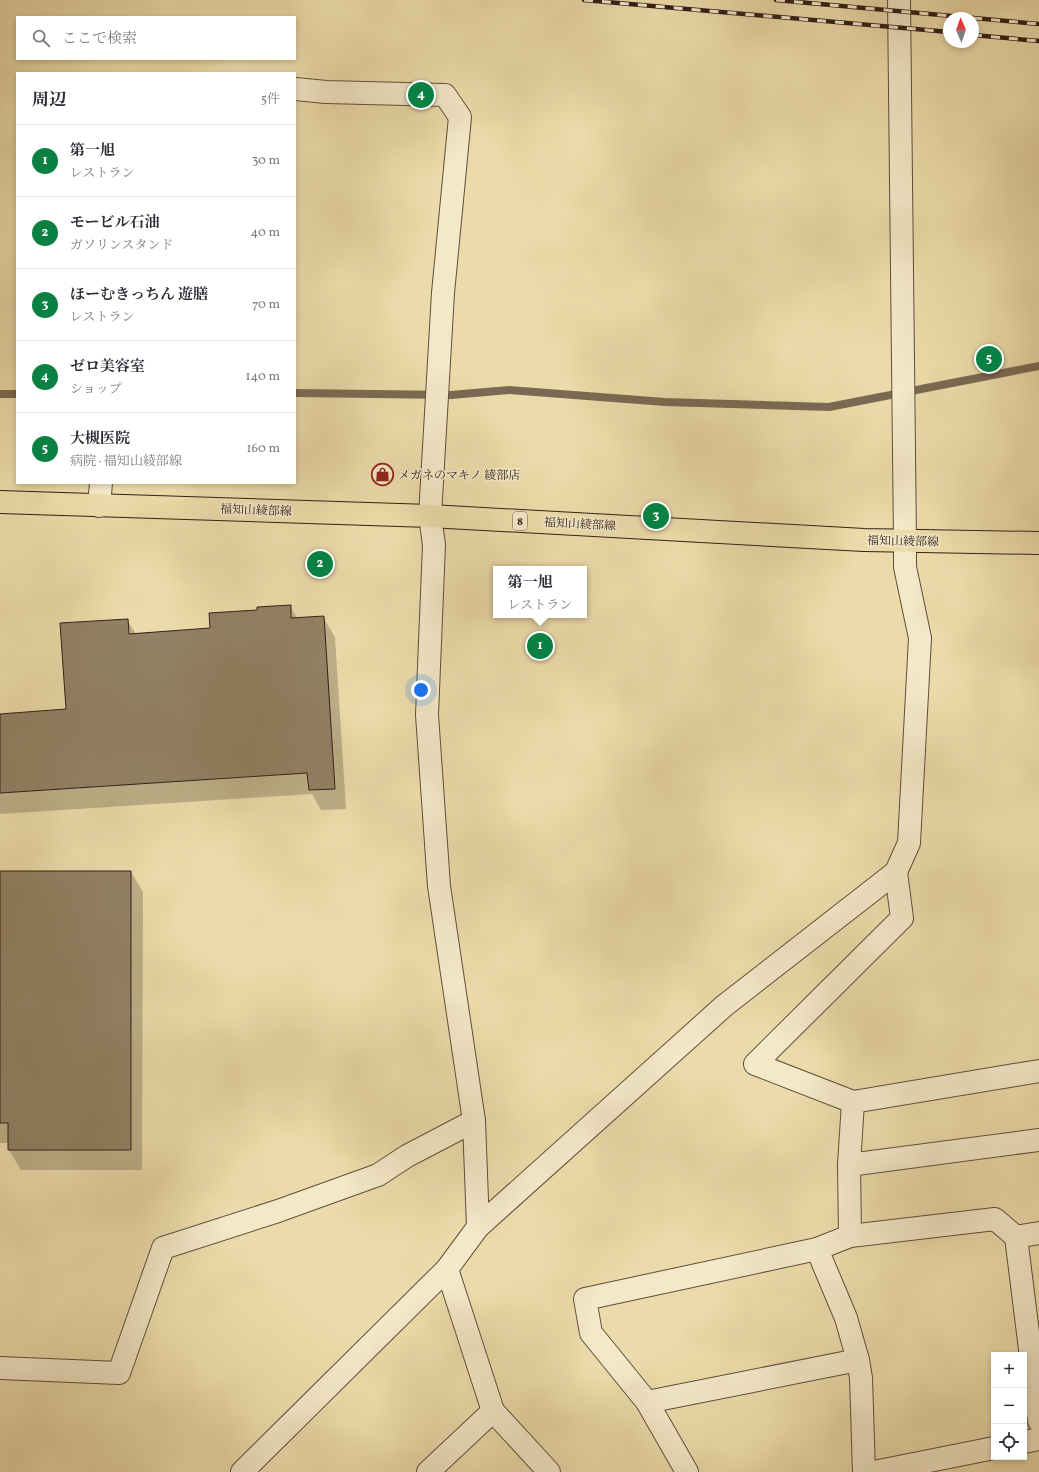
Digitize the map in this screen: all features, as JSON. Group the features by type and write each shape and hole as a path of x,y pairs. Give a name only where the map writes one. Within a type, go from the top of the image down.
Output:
{"main road":[{"name":"福知山綾部線","path":"0,502 430,516 864,540 1039,543"}],"street":[{"path":"242,1472 447,1269 478,1228 724,1006 896,872 910,843 920,638 905,567 899,0"},
{"path":"296,90 445,95 460,117 443,293 430,516 434,545 426,715 438,886 474,1121 478,1228"},
{"path":"99,506 101,484"},
{"path":"896,872 902,918 755,1064 853,1102 1039,1071"},
{"path":"850,1236 849,1165 853,1102"},
{"path":"0,1368 119,1373 163,1248 278,1211 378,1175 407,1156 474,1121"},
{"path":"849,1165 1039,1140"},
{"path":"687,1472 647,1402 592,1333 585,1299 817,1250 850,1236 995,1220 1016,1237 1039,1421"},
{"path":"1016,1237 1039,1233"},
{"path":"817,1250 846,1318 858,1360 861,1378 864,1472"},
{"path":"447,1269 493,1411 549,1472"},
{"path":"647,1402 858,1360"},
{"path":"428,1472 493,1411"},
{"path":"1027,1441 1039,1439"},
{"path":"874,1472 991,1449"}],"building":[{"path":"291,605 291,618 324,616 335,789 309,790 307,773 0,793 0,714 66,709 60,623 128,619 129,634 210,628 209,613 257,610 257,607"},
{"path":"0,871 131,871 131,1150 8,1150 8,1123 0,1123"}],"waterway":[{"path":"296,393 451,395 509,390 665,402 829,407 1039,366"},
{"path":"0,394 16,394"}],"railway":[{"path":"584,0 943,31"},
{"path":"776,0 1039,24"},
{"path":"979,36 1039,41"}],"place":[{"name":"ゼロ美容室","path":"421,95"},
{"name":"大槻医院","path":"989,359"},
{"name":"メガネのマキノ 綾部店","path":"382,475"},
{"name":"ほーむきっちん 遊膳","path":"656,516"},
{"name":"モービル石油","path":"320,564"},
{"name":"第一旭","path":"540,646"}]}
